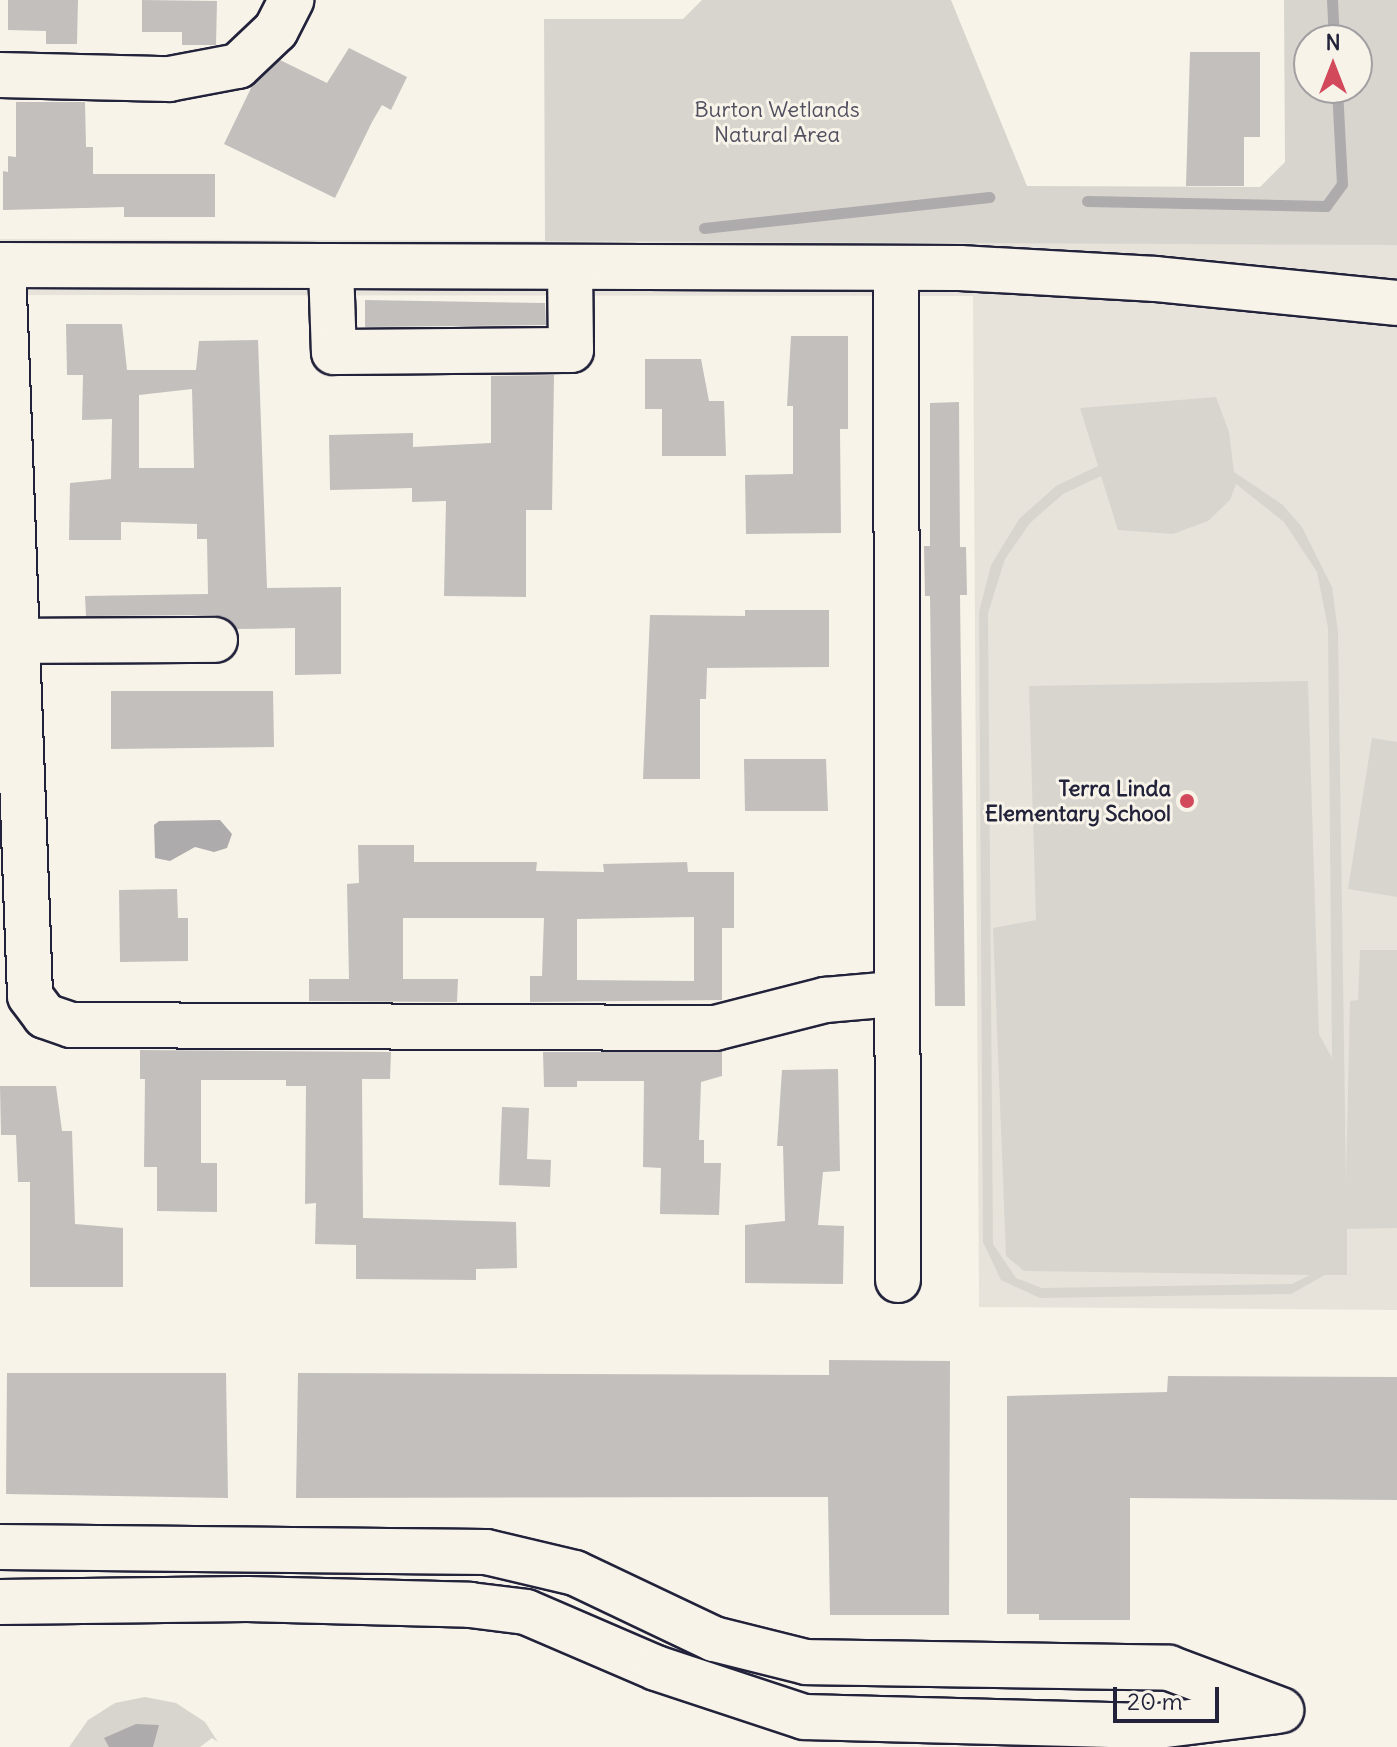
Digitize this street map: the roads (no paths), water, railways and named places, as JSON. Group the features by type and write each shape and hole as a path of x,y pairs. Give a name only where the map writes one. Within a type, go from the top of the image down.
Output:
{"lane":[{"path":"0,75 169,79 238,66 276,30 291,0"},
{"path":"894,994 825,1000 715,1028 71,1025 45,1016 30,996 14,945 17,641 2,265 1039,271 1397,303"},
{"path":"331,268 334,352 571,350 570,269"},
{"path":"896,268 894,994 898,1280"},
{"path":"17,641 215,640"},
{"path":"0,1547 486,1552 575,1573 714,1639 806,1662 1169,1668 1281,1710 1158,1726 804,1717 656,1668 526,1612 470,1605 247,1599 0,1602"}],"waterway":[{"path":"1332,0 1333,24"},
{"path":"1087,201 1326,206 1342,184 1338,104"},
{"path":"704,228 989,197"}],"place":[{"name":"Terra Linda Elementary School","path":"1187,801"}],"park label":[{"name":"Burton Wetlands Natural Area","path":"777,122"}]}
